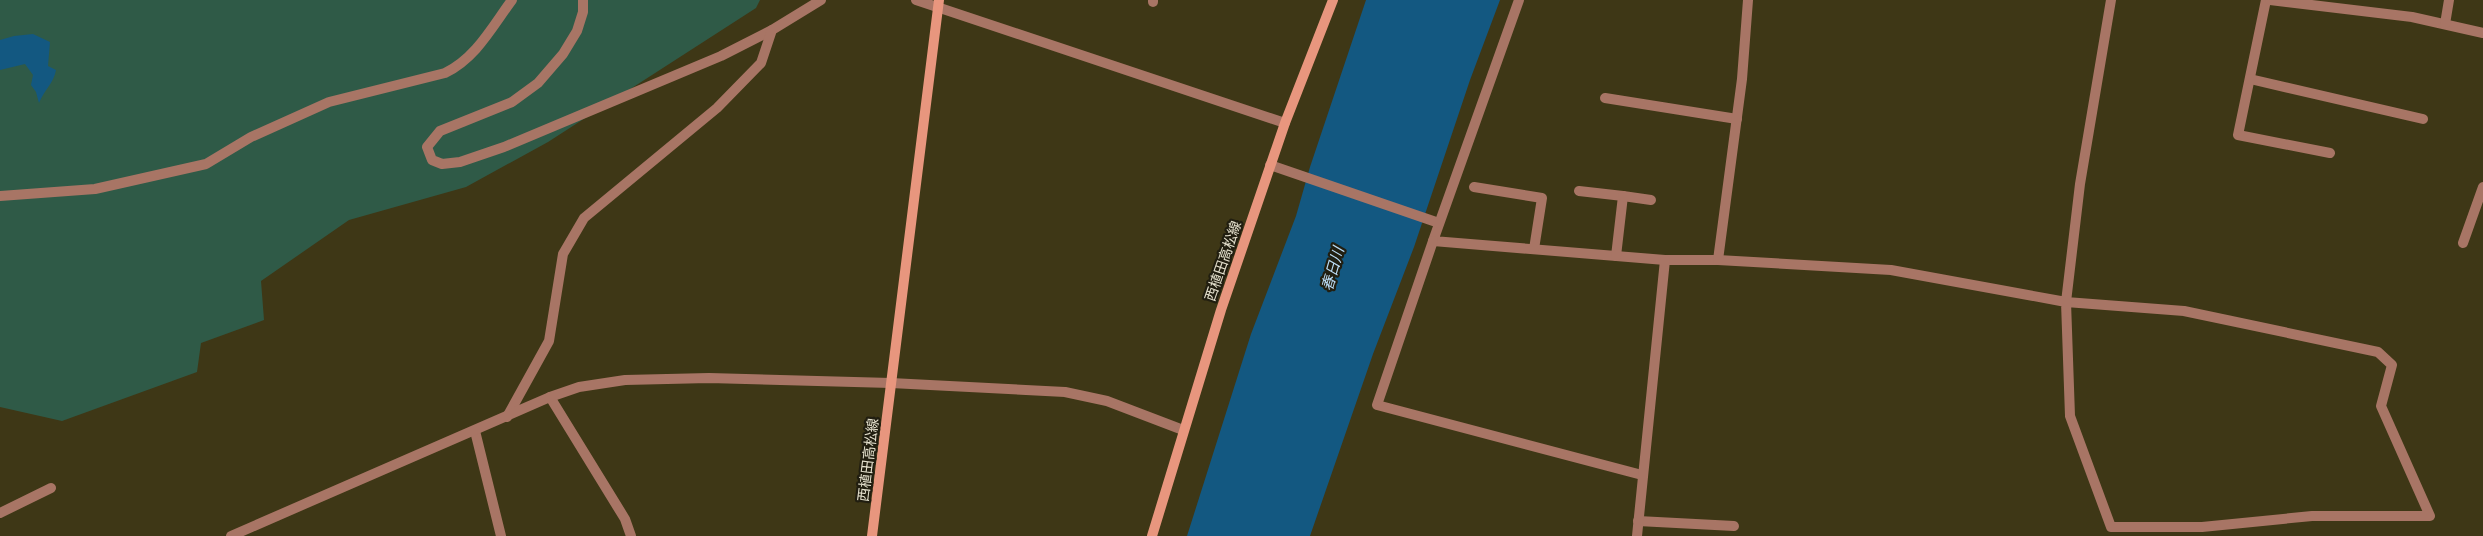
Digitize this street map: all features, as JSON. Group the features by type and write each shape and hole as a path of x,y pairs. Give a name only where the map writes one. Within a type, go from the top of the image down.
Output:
{"main road":[{"name":"西植田高松線","path":"1152,536 1184,430 1270,165 1334,0"},
{"name":"西植田高松線","path":"872,536 938,3"}],"street":[{"path":"0,196 95,189 206,164 251,137 329,102 446,73 462,64 469,57 512,0"},
{"path":"583,0 583,12 578,31 563,54 538,83 512,102 440,131 427,147 432,160 442,164 460,162 504,147 721,56 772,30 820,0"},
{"path":"916,0 938,3 1285,123"},
{"path":"1519,0 1439,223 1377,404 1642,475"},
{"path":"1718,260 1737,119 1748,0"},
{"path":"1433,241 1665,260 1718,260 1891,270 2066,302 2184,311 2378,352 2392,365 2381,406 2430,516 2312,516 2202,527 2112,527 2070,416 2066,302 2080,184 2111,0"},
{"path":"2330,153 2238,135 2268,0 2412,16 2483,33"},
{"path":"2445,24 2450,0"},
{"path":"507,417 549,341 563,254 584,218 717,108 761,64 772,30"},
{"path":"2250,79 2423,118"},
{"path":"1605,98 1737,119"},
{"path":"1270,165 1439,223"},
{"path":"1474,187 1542,198 1534,249"},
{"path":"2463,244 2483,187"},
{"path":"1579,191 1651,200"},
{"path":"1616,256 1623,196"},
{"path":"1637,536 1665,260"},
{"path":"231,536 550,397 579,387 625,380 710,378 890,383 1065,392 1107,402 1184,430"},
{"path":"550,397 625,519 631,536"},
{"path":"475,431 501,536"},
{"path":"0,512 51,488"},
{"path":"1638,521 1734,526"}],"green space":[{"path":"0,0 760,0 756,8 548,142 466,187 349,220 261,281 264,320 201,343 197,372 62,421 0,407"}],"water":[{"name":"春日川","path":"1366,0 1500,0 1470,80 1414,247 1373,354 1310,536 1187,536 1251,334 1296,216 1310,167"},
{"path":"33,34 50,42 48,66 56,70 39,103 36,92 31,85 33,75 25,64 0,70 0,40"}]}
